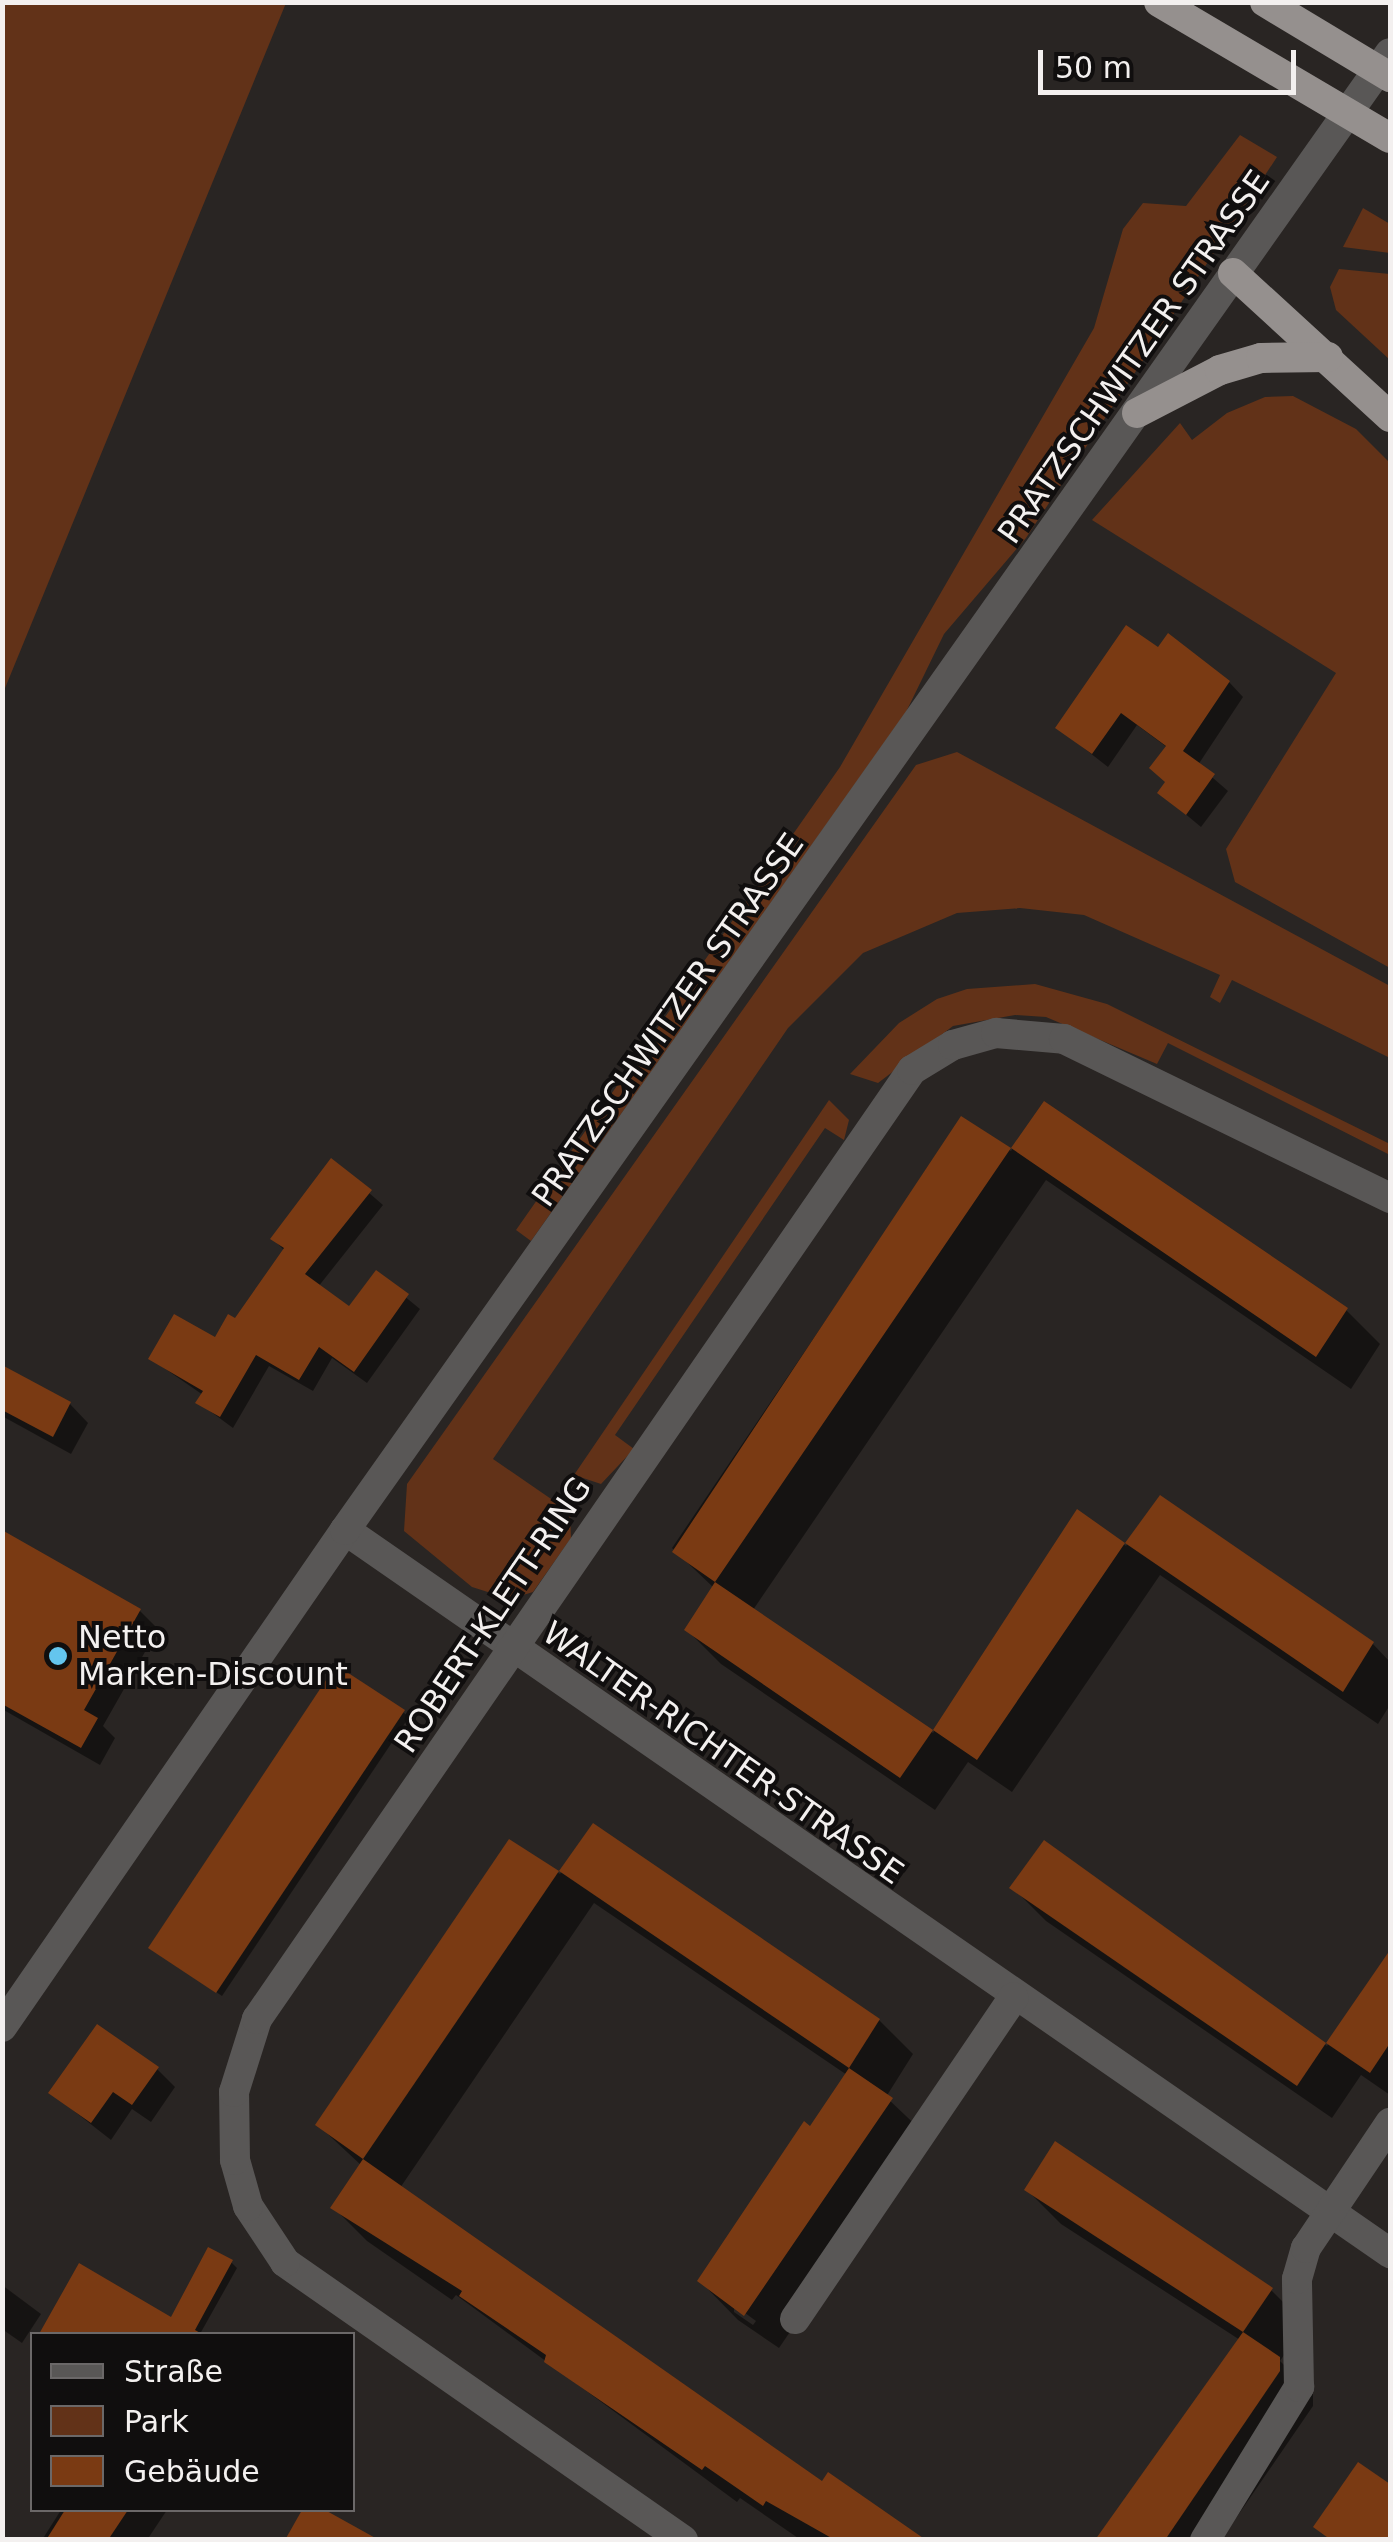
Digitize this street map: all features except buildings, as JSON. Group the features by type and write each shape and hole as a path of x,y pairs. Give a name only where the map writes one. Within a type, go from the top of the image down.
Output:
{"highway":[{"path":"1159,2 1390,138"},
{"path":"1264,2 1390,76"},
{"path":"1234,273 1390,416"},
{"path":"1137,413 1248,362 1295,353 1328,357"}],"street":[{"name":"PRATZSCHWITZER STRASSE","path":"2,2027 345,1530 1390,53"},
{"name":"ROBERT-KLETT-RING","path":"683,2540 317,2290 266,2237 248,2206 235,2160 234,2092 257,2019 876,1116 912,1070 953,1046 996,1032 1064,1039 1390,1198"},
{"name":"WALTER-RICHTER-STRASSE","path":"345,1530 512,1650 1390,2253"},
{"path":"795,2319 1014,1997"},
{"path":"1206,2540 1299,2387 1300,2266 1330,2212 1390,2123"}],"green space":[{"path":"2,3 286,3 3,693 2,693"},
{"path":"1240,135 1277,157 1026,538 944,634 906,712 531,1241 516,1230 840,767 1094,328 1123,229 1143,203 1186,206"},
{"path":"1363,208 1390,224 1390,253 1343,247"},
{"path":"1339,269 1390,274 1390,360 1336,310 1330,287"},
{"path":"1293,396 1356,429 1390,463 1390,968 1235,882 1226,849 1336,673 1092,520 1180,423 1192,440 1227,413 1265,397"},
{"path":"957,752 1390,986 1390,1058 1232,980 1220,1003 1210,997 1220,975 1084,915 1020,908 957,913 863,953 788,1028 493,1459 570,1512 571,1538 533,1592 510,1599 472,1587 404,1531 407,1484 916,765"},
{"path":"1035,984 1107,1004 1390,1144 1390,1155 1168,1043 1157,1064 1046,1017 1015,1015 953,1026 878,1083 850,1074 899,1023 937,999 967,989"},
{"path":"829,1100 849,1120 844,1140 825,1128 615,1435 634,1449 601,1484 574,1475"}],"place":[{"name":"Netto Marken-Discount","path":"58,1656"}]}
